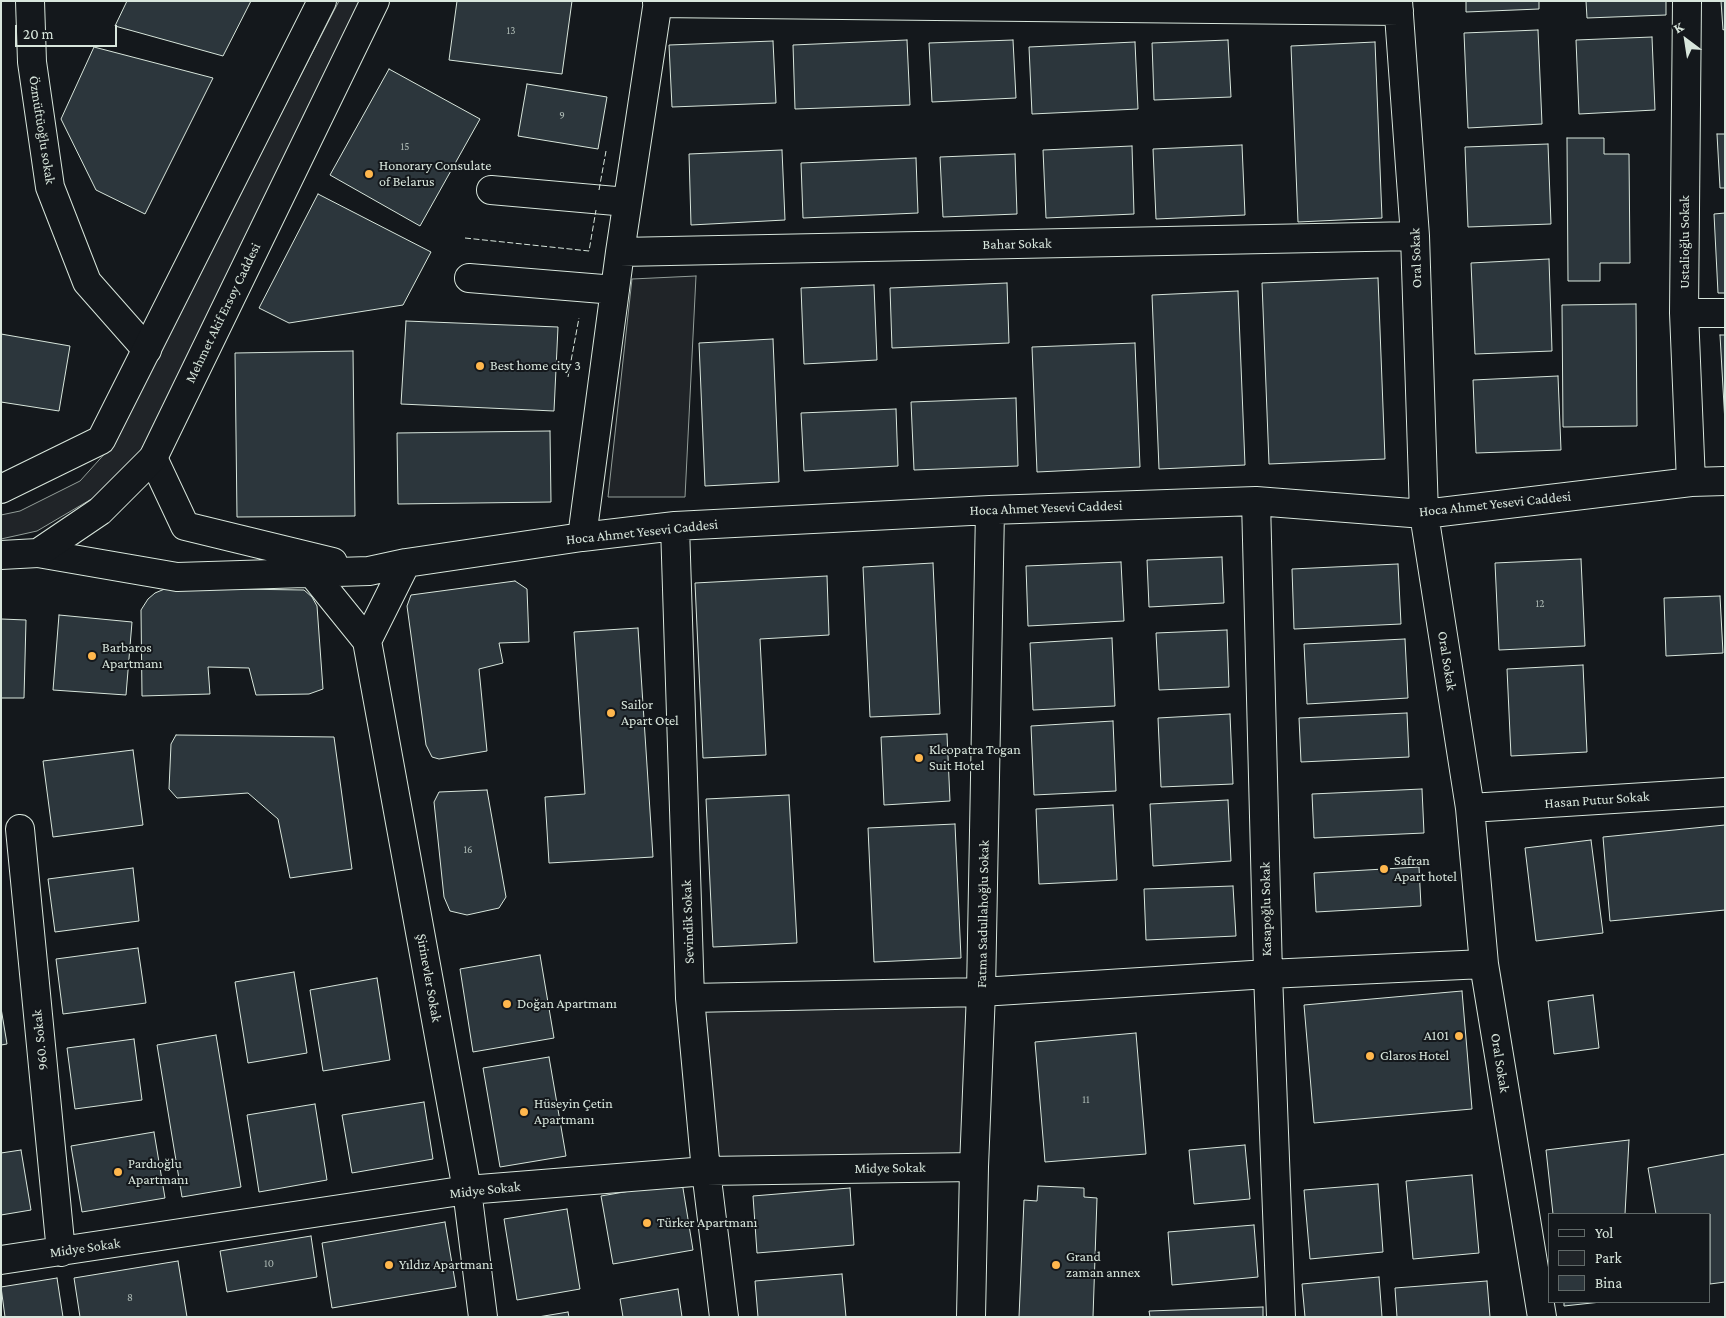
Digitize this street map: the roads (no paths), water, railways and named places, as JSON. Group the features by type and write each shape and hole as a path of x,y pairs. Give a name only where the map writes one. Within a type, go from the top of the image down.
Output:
{"street":[{"name":"Özmüftüoğlu sokak","path":"30,1 32,62 50,187 87,282 146,350"},
{"path":"1,488 101,440 322,1"},
{"name":"Mehmet Akif Ersoy Caddesi","path":"38,553 100,511 153,458 375,1"},
{"name":"Ustalioğlu Sokak","path":"1687,1 1684,313 1691,482"},
{"path":"582,538 620,252 657,2 1399,6"},
{"name":"Oral Sokak","path":"1399,6 1415,236 1424,514 1470,808 1484,964 1542,1317"},
{"path":"490,190 627,202"},
{"name":"Bahar Sokak","path":"620,252 1415,236"},
{"path":"469,278 615,290"},
{"path":"1684,313 1725,313"},
{"name":"Hoca Ahmet Yesevi Caddesi","path":"153,458 185,526 369,571"},
{"name":"Hoca Ahmet Yesevi Caddesi","path":"38,553 177,577 369,571 406,563 675,526 990,510 1256,501 1424,514 1691,482 1725,481"},
{"name":"Kasapoğlu Sokak","path":"1256,501 1268,974 1281,1317"},
{"name":"Fatma Sadullahoğlu Sokak","path":"971,1317 974,1167 981,992 990,510"},
{"name":"Sevindik Sokak","path":"675,526 690,998 706,1171 724,1317"},
{"path":"1,555 38,553"},
{"path":"368,641 406,563"},
{"name":"Şirinevler Sokak","path":"312,573 368,641 467,1190 483,1317"},
{"name":"Hasan Putur Sokak","path":"1470,808 1725,792"},
{"name":"960. Sokak","path":"20,829 61,1252"},
{"path":"690,998 981,992 1268,974 1484,964"},
{"name":"Midye Sokak","path":"1,1260 467,1190 706,1171 974,1167"}],"place":[{"name":"Honorary Consulate of Belarus","path":"369,174"},
{"name":"Best home city 3","path":"480,366"},
{"name":"Barbaros Apartmanı","path":"92,656"},
{"name":"Sailor Apart Otel","path":"611,713"},
{"name":"Kleopatra Togan Suit Hotel","path":"919,758"},
{"name":"Safran Apart hotel","path":"1384,869"},
{"name":"Doğan Apartmanı","path":"507,1004"},
{"name":"A101","path":"1459,1036"},
{"name":"Glaros Hotel","path":"1370,1056"},
{"name":"Hüseyin Çetin Apartmanı","path":"524,1112"},
{"name":"Pardıoğlu Apartmanı","path":"118,1172"},
{"name":"Türker Apartmanı","path":"647,1223"},
{"name":"Yıldız Apartmanı","path":"389,1265"},
{"name":"Grand zaman annex","path":"1056,1265"}]}
